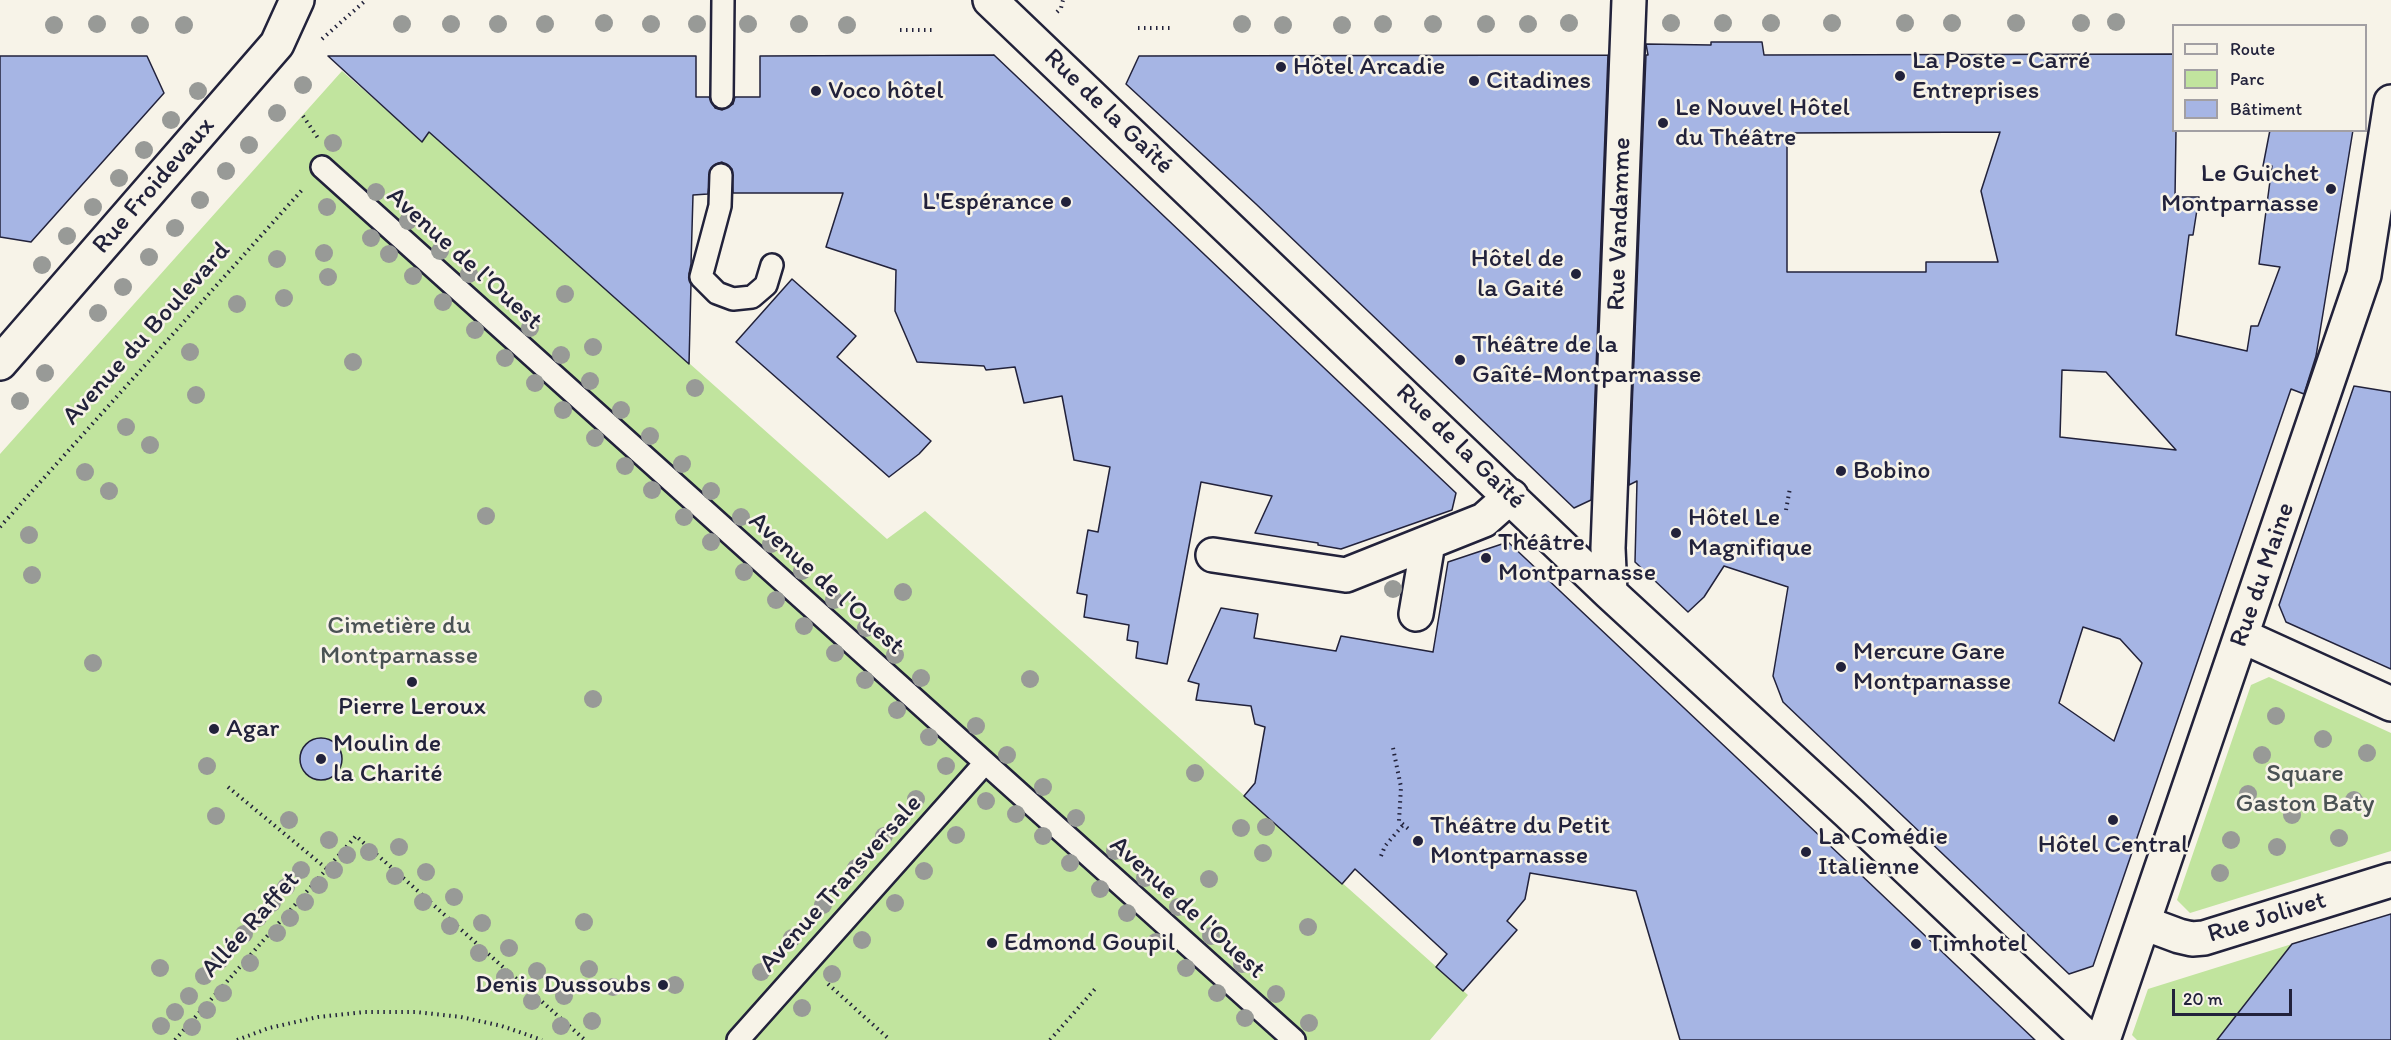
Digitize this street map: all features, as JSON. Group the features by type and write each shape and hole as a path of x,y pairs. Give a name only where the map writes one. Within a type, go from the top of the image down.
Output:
{"street":[{"name":"Rue Froidevaux","path":"0,363 277,44 297,0"},
{"name":"Rue de la Gaîté","path":"990,0 1610,593 1848,812 2089,1040"},
{"name":"Rue Vandamme","path":"1610,593 1608,548 1629,0"},
{"name":"Rue du Maine","path":"2103,1040 2364,275 2391,102"},
{"path":"1213,555 1346,575 1484,520 1511,496"},
{"path":"1416,614 1428,543"},
{"path":"2242,636 2391,704"},
{"name":"Rue Jolivet","path":"2144,923 2179,936 2192,939 2204,938 2391,880"}],"lane":[{"path":"722,98 723,0"},
{"name":"Avenue de l'Ouest","path":"322,167 1294,1040"},
{"path":"721,175 720,206 701,277 717,293 733,299 752,297 766,285 772,265"},
{"name":"Avenue Transversale","path":"738,1040 985,763"}],"path":[{"path":"315,45 366,0"},
{"path":"1138,28 1170,28"},
{"path":"900,30 933,30"},
{"name":"Avenue du Boulevard","path":"0,527 322,167"},
{"path":"1786,510 1790,488"},
{"path":"1394,748 1401,787 1399,821 1411,831"},
{"path":"228,787 327,869"},
{"path":"1381,856 1385,846 1403,825"},
{"name":"Allée Raffet","path":"175,1040 356,836 585,1040"},
{"path":"806,964 890,1040"},
{"path":"1050,1040 1095,989"},
{"path":"237,1040 269,1028 318,1017 365,1012 416,1012 461,1017 502,1026 542,1040"}],"green space":[{"name":"Cimetière du Montparnasse","path":"342,71 422,141 429,132 887,539 925,511 1468,995 1430,1040 0,1040 0,454"},
{"name":"Square Gaston Baty","path":"2269,677 2391,733 2391,851 2190,913 2177,900 2251,685"},
{"path":"2292,944 2219,1037 2223,1040 2137,1040 2132,1035 2148,989"}],"building":[{"path":"1711,42 1762,42 1764,55 2172,54 2172,132 2176,132 2175,197 2199,197 2193,235 2189,235 2176,335 2247,351 2251,326 2258,326 2280,267 2259,264 2272,166 2263,166 2270,132 2353,132 2316,356 2304,394 2291,389 2093,966 2069,974 1783,702 1773,676 1788,587 1724,566 1704,597 1688,612 1635,562 1637,481 1629,485 1646,55 1648,55 1646,44 1711,45","holes":["2000,132 1981,191 1998,262 1926,262 1926,272 1787,272 1787,133","2062,370 2106,372 2176,450 2060,437","2083,627 2120,639 2142,663 2114,741 2059,703"]},
{"path":"994,55 1456,493 1452,510 1341,549 1255,533 1272,496 1201,482 1167,664 1136,658 1138,642 1127,640 1129,625 1084,617 1087,595 1077,593 1088,530 1098,532 1110,467 1074,460 1062,396 1024,403 1015,367 986,370 984,366 917,362 895,311 896,270 826,247 843,193 733,193 732,169 722,162 711,168 708,194 693,195 689,274 691,284 689,364 429,132 422,142 328,56 696,56 696,97 709,97 715,108 722,110 733,104 735,97 760,97 760,56"},
{"path":"1608,55 1591,500 1574,508 1256,204 1126,84 1139,56"},
{"path":"0,56 147,56 164,93 31,242 0,237"},
{"path":"792,279 856,336 837,357 931,441 919,454 889,477 736,342"},
{"path":"2354,386 2391,392 2391,669 2286,622 2279,605"},
{"path":"1508,542 2035,1040 1680,1040 1636,891 1530,873 1525,899 1507,921 1517,930 1463,991 1436,967 1447,954 1355,869 1342,884 1244,796 1255,783 1265,727 1255,724 1251,706 1196,700 1199,684 1188,681 1221,608 1258,614 1254,638 1336,651 1341,636 1433,652 1448,562"},
{"name":"Moulin de la Charité","path":"321,738 329,739 336,744 341,751 341,767 336,774 329,779 321,780 313,779 306,774 301,767 300,759 301,751 306,744 313,739"},
{"path":"2391,914 2391,1040 2217,1040 2292,944"}],"place":[{"name":"Hôtel Arcadie","path":"1281,67"},
{"name":"La Poste - Carré Entreprises","path":"1900,76"},
{"name":"Citadines","path":"1474,81"},
{"name":"Voco hôtel","path":"816,91"},
{"name":"Le Nouvel Hôtel du Théâtre","path":"1663,123"},
{"name":"Le Guichet Montparnasse","path":"2331,189"},
{"name":"L'Espérance","path":"1066,202"},
{"name":"Hôtel de la Gaité","path":"1576,274"},
{"name":"Théâtre de la Gaîté-Montparnasse","path":"1460,360"},
{"name":"Bobino","path":"1841,471"},
{"name":"Hôtel Le Magnifique","path":"1676,533"},
{"name":"Théâtre Montparnasse","path":"1486,558"},
{"name":"Mercure Gare Montparnasse","path":"1841,667"},
{"name":"Pierre Leroux","path":"412,682"},
{"name":"Agar","path":"214,729"},
{"name":"Moulin de la Charité","path":"321,759"},
{"name":"Hôtel Central","path":"2113,820"},
{"name":"Théâtre du Petit Montparnasse","path":"1418,841"},
{"name":"La Comédie Italienne","path":"1806,852"},
{"name":"Edmond Goupil","path":"992,943"},
{"name":"Timhotel","path":"1916,944"},
{"name":"Denis Dussoubs","path":"663,985"}]}
